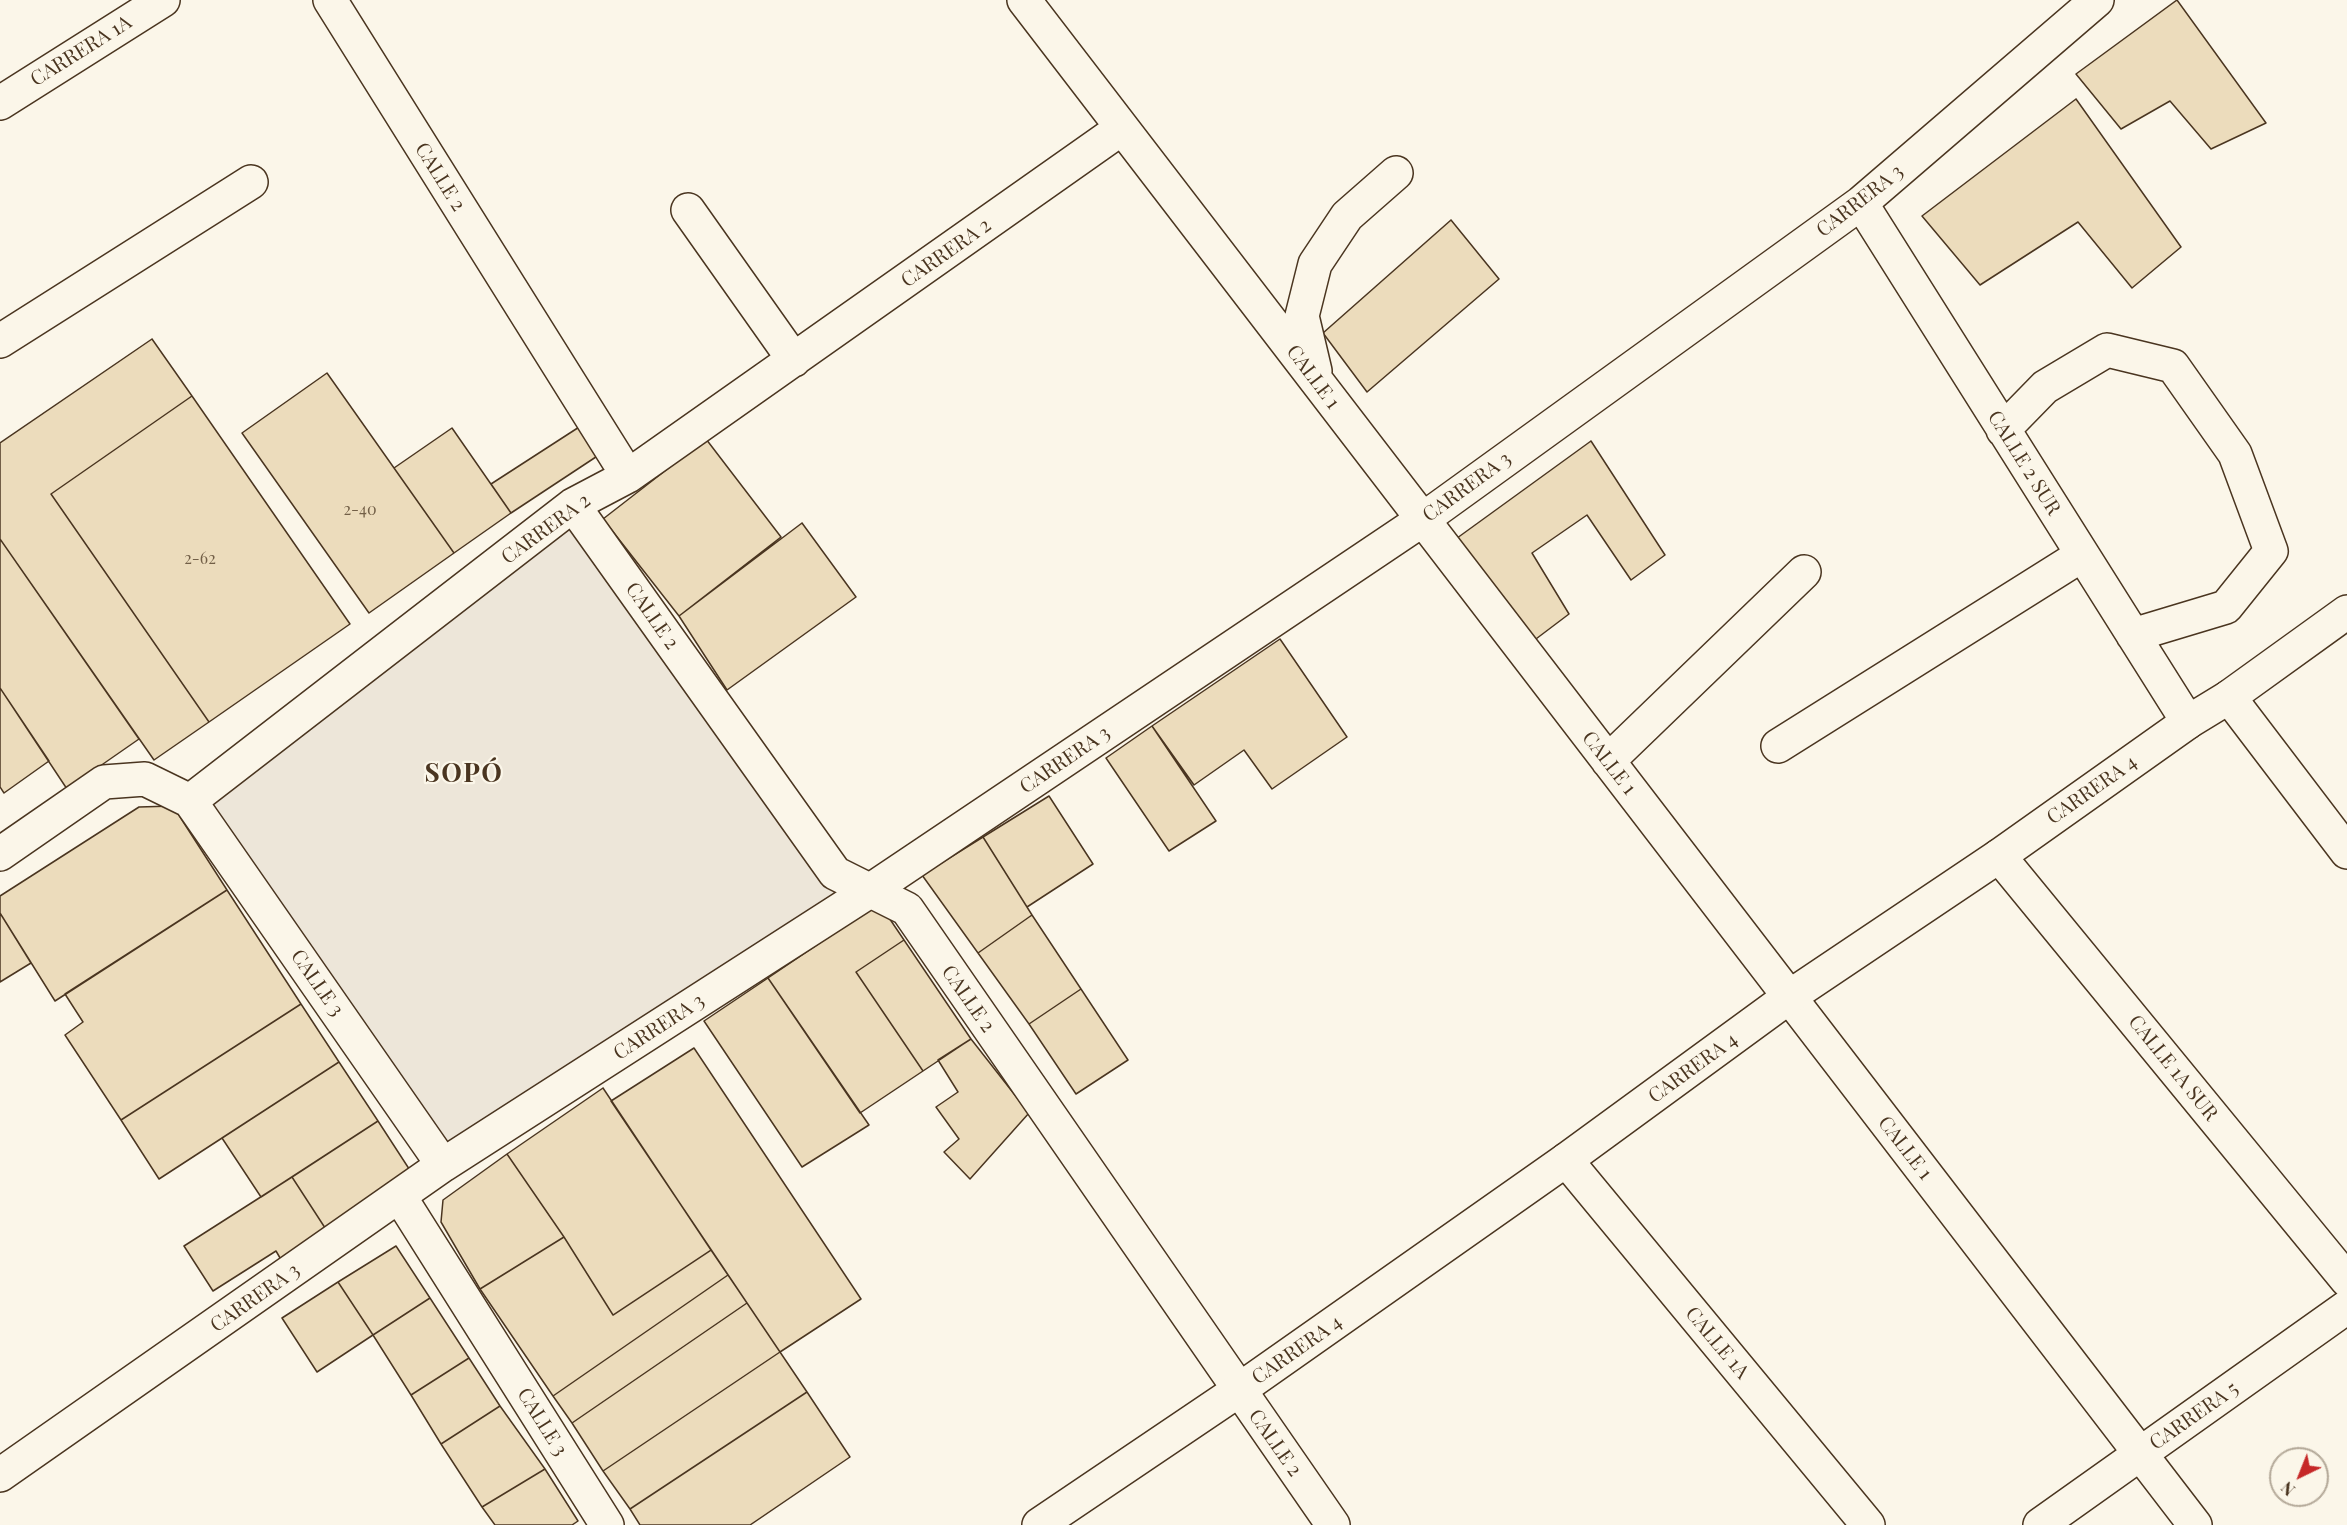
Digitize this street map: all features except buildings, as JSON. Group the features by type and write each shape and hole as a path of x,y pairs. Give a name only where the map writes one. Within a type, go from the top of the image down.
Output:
{"street":[{"name":"CARRERA 1A","path":"0,103 163,0"},
{"name":"CALLE 2","path":"330,0 628,476"},
{"name":"CALLE 1","path":"1024,0 2194,1525"},
{"name":"CARRERA 3","path":"0,1475 443,1165 871,890 1422,520 1861,203 2097,0"},
{"name":"CARRERA 2","path":"190,801 573,506 628,476 1122,129"},
{"path":"1319,385 1302,316 1315,264 1347,216 1396,173"},
{"path":"0,341 251,182"},
{"name":"CALLE 2 SUR","path":"1861,203 2188,722"},
{"path":"688,210 794,360"},
{"path":"2004,430 2045,387 2107,350 2173,366 2235,454 2271,551 2226,607 2133,635"},
{"name":"CALLE 2","path":"573,506 835,873 907,909 1333,1525"},
{"path":"1778,746 2082,555"},
{"path":"1608,761 1804,572"},
{"name":"CARRERA 4","path":"1040,1525 1239,1390 1566,1160 1789,997 1999,856 2188,722 2229,697 2347,612"},
{"path":"2229,697 2347,852"},
{"path":"0,854 104,782 145,779 190,801"},
{"name":"CALLE 3","path":"190,801 443,1165"},
{"name":"CALLE 1A SUR","path":"1999,856 2347,1280"},
{"name":"CALLE 1A","path":"1566,1160 1868,1525"},
{"name":"CALLE 3","path":"400,1197 607,1525"},
{"name":"CARRERA 5","path":"2040,1525 2347,1307"}],"shaded area":[{"path":"573,505 835,873 871,890 443,1165 190,801"}],"district":[{"name":"SOPÓ","path":"464,774"}]}
